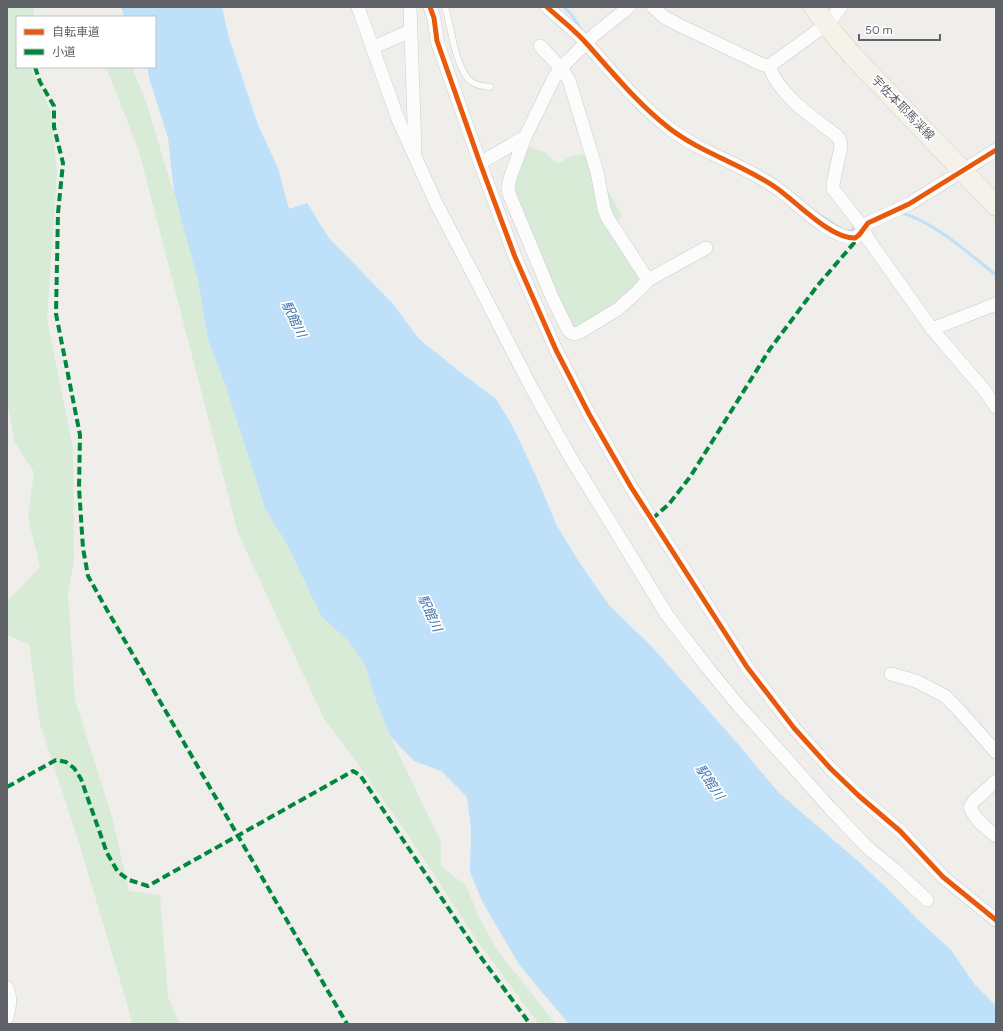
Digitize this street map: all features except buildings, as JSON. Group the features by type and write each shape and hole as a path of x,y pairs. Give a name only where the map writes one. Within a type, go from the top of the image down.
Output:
{"main road":[{"name":"宇佐本耶馬渓線","path":"814,7 862,65 996,206"}],"street":[{"path":"358,7 398,119 436,203 530,385 569,455 668,615 706,666 738,705 830,808 867,847 896,871 927,900"},
{"path":"410,7 415,157"},
{"path":"430,7 434,18 437,41 515,257 556,350 589,414 630,487 747,667 794,728 830,768 859,796 900,831 943,877 996,920"},
{"path":"547,7 586,42 606,66 654,115 683,138 706,151 761,177 832,231 845,237 855,238 868,223 909,204 996,150"},
{"path":"627,7 586,42 561,68 548,89 525,137 510,178 509,192 546,284 568,330 572,334 577,334 618,309 648,280 706,248"},
{"path":"653,7 664,17 679,25 761,64 769,66 827,24 842,7"},
{"path":"372,48 410,31"},
{"path":"540,46 561,68 569,80 597,172 606,217 648,280"},
{"path":"769,66 772,74 794,100 840,140 840,153 833,188 932,329 996,407"},
{"path":"480,163 525,137"},
{"path":"932,329 996,304"},
{"path":"891,674 916,681 945,696 996,752"},
{"path":"996,781 974,801 970,807 976,819 996,836"},
{"path":"7,988 10,995 7,1018"}],"lane":[{"path":"445,7 460,67 472,83 490,86"}],"green space":[{"path":"7,7 34,7 33,16 16,16 16,68 31,68 51,112 57,173 47,320 73,448 74,561 68,593 75,700 112,817 129,891 160,895 168,997 180,1024 132,1024 77,836 40,724 29,644 7,635 7,602 40,567 28,516 34,472 15,443 7,401"},
{"path":"106,68 132,68 146,102 185,230 198,281 208,340 225,384 266,511 287,544 321,616 348,641 365,665 375,698 390,736 441,842 441,866 466,886 479,917 497,950 556,1024 539,1024 478,942 410,838 353,757 324,719 238,533 139,151"},
{"path":"525,146 544,152 558,164 569,157 589,153 622,216 615,224 643,278 616,306 572,329 512,194"}],"water":[{"name":"駅館川","path":"121,7 222,7 229,38 258,125 278,168 289,209 307,203 329,238 394,305 419,339 496,399 512,425 557,526 581,565 609,605 653,648 779,793 858,861 951,950 975,985 996,1006 996,1024 569,1024 520,966 482,901 470,872 471,829 467,797 441,771 414,761 390,736 375,698 365,665 348,641 321,616 287,544 266,511 225,384 208,340 198,281 174,192 168,138 147,68 156,68 156,16 124,16"}],"waterway":[{"path":"564,7 571,14 581,29"},
{"path":"814,211 841,229"},
{"path":"902,213 939,231 963,248 996,275"},
{"path":"846,231 851,231 856,225"}],"marked path":[{"path":"35,68 40,82 54,106 54,127 63,163 58,213 56,314 80,435 79,488 83,548 88,576 347,1024"},
{"path":"652,519 669,504 690,477 770,349 818,285 854,243 855,238"},
{"path":"7,787 56,760 66,762 74,768 81,779 107,853 118,872 129,880 148,886 353,771 360,775 480,956 530,1024"}],"cycle path":[{"path":"430,7 434,18 437,41 515,257 556,350 589,414 631,487 747,667 794,728 830,768 859,796 900,831 943,877 996,920"},
{"path":"547,7 578,34 636,99 669,128 694,145 749,172 775,187 824,226 845,237 855,238 868,223 909,204 996,150"}]}
